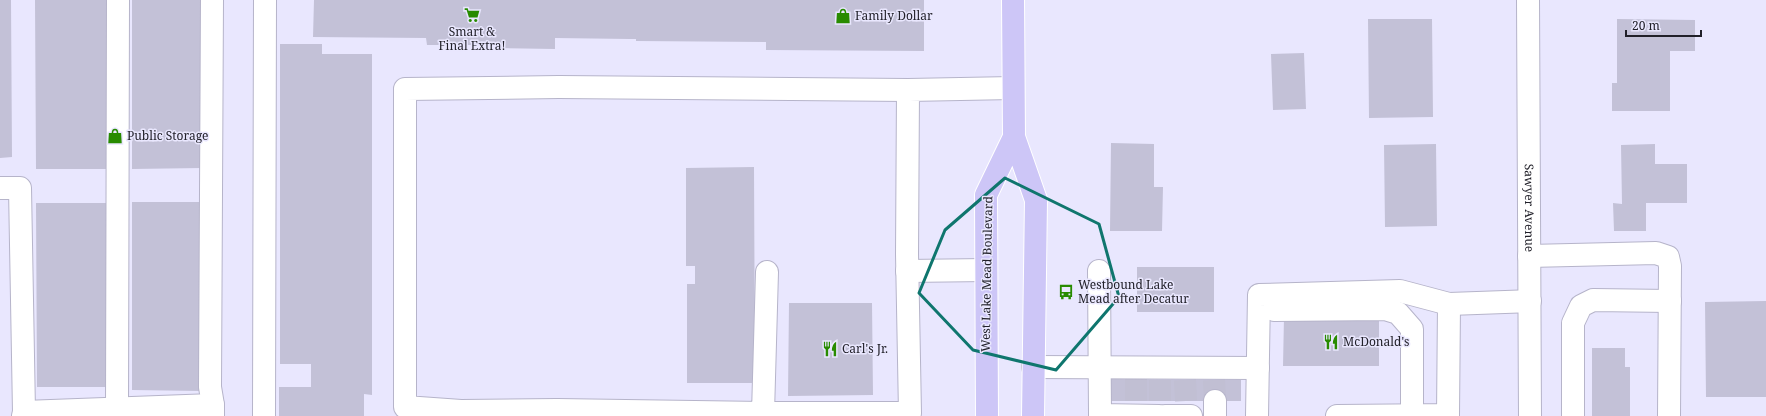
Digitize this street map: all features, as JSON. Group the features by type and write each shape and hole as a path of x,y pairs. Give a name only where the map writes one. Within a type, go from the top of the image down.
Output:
{"main road":[{"name":"West Lake Mead Boulevard","path":"1013,0 1014,137 1036,200 1033,416"},
{"name":"West Lake Mead Boulevard","path":"986,416 986,195 1014,137"}],"street":[{"path":"117,408 118,0"},
{"path":"0,188 20,188 23,414 117,408 213,410 210,387 212,0"},
{"path":"264,416 265,0"},
{"name":"Sawyer Avenue","path":"1528,0 1530,416"},
{"path":"908,90 907,271 910,413 763,414 556,410 461,414 405,407 405,89 559,87 908,90 1013,88"},
{"path":"1529,256 1656,253 1668,257 1670,266 1669,416"},
{"path":"907,271 986,270"},
{"path":"1099,271 1100,415 1136,408 1161,412 1187,411"},
{"path":"763,414 767,272"},
{"path":"1257,416 1259,295 1400,291 1449,304 1530,301"},
{"path":"1573,416 1573,323 1581,306 1593,300 1670,301"},
{"path":"1337,416 1448,415 1449,304"},
{"path":"1259,310 1385,309 1398,313 1412,329 1412,416"},
{"path":"1034,367 1100,367 1136,373 1160,374 1214,374 1258,368"}],"highlighted area":[{"path":"1005,178 1099,224 1119,297 1056,370 973,350 919,293 945,230"}],"building":[{"path":"0,0 11,0 12,157 0,158"},
{"path":"35,0 106,0 106,169 36,169"},
{"path":"132,0 201,0 202,168 132,169"},
{"path":"314,0 924,0 924,51 766,50 766,42 636,41 636,39 555,38 555,49 501,48 501,45 427,45 426,38 313,37"},
{"path":"1368,19 1432,19 1433,117 1369,118"},
{"path":"1617,19 1695,20 1695,51 1670,51 1670,111 1612,111 1612,83 1617,83"},
{"path":"280,44 322,44 322,54 372,54 372,395 364,394 364,416 279,416 279,387 311,387 311,364 280,364"},
{"path":"1304,53 1306,109 1273,110 1271,54"},
{"path":"1111,143 1154,144 1154,187 1163,187 1162,231 1110,231"},
{"path":"1436,144 1437,226 1385,227 1384,145"},
{"path":"1655,144 1655,164 1687,164 1687,203 1646,203 1646,231 1614,231 1613,203 1622,204 1621,145"},
{"path":"754,167 755,383 687,383 687,284 695,284 695,266 686,266 686,168"},
{"path":"132,202 201,202 202,391 132,390"},
{"path":"36,203 106,203 107,387 37,387"},
{"path":"1137,267 1214,267 1214,312 1137,312"},
{"path":"1766,301 1766,397 1706,397 1705,302"},
{"name":"Carl's Jr.","path":"789,303 872,303 873,395 788,396"},
{"name":"McDonald's","path":"1284,317 1379,317 1379,366 1283,366"},
{"path":"1592,348 1625,348 1625,367 1630,367 1630,416 1592,416"},
{"path":"1110,379 1241,380 1241,401 1110,401"}],"tunnel":[{"path":"1136,379 1136,401"},
{"path":"1160,380 1160,401"},
{"path":"1185,380 1186,401"},
{"path":"1214,380 1215,401"}],"place":[{"name":"Smart & Final Extra!","path":"472,15"},
{"name":"Family Dollar","path":"843,16"},
{"name":"Public Storage","path":"115,136"},
{"name":"Westbound Lake Mead after Decatur","path":"1066,292"},
{"name":"McDonald's","path":"1331,342"},
{"name":"Carl's Jr.","path":"830,349"}]}
